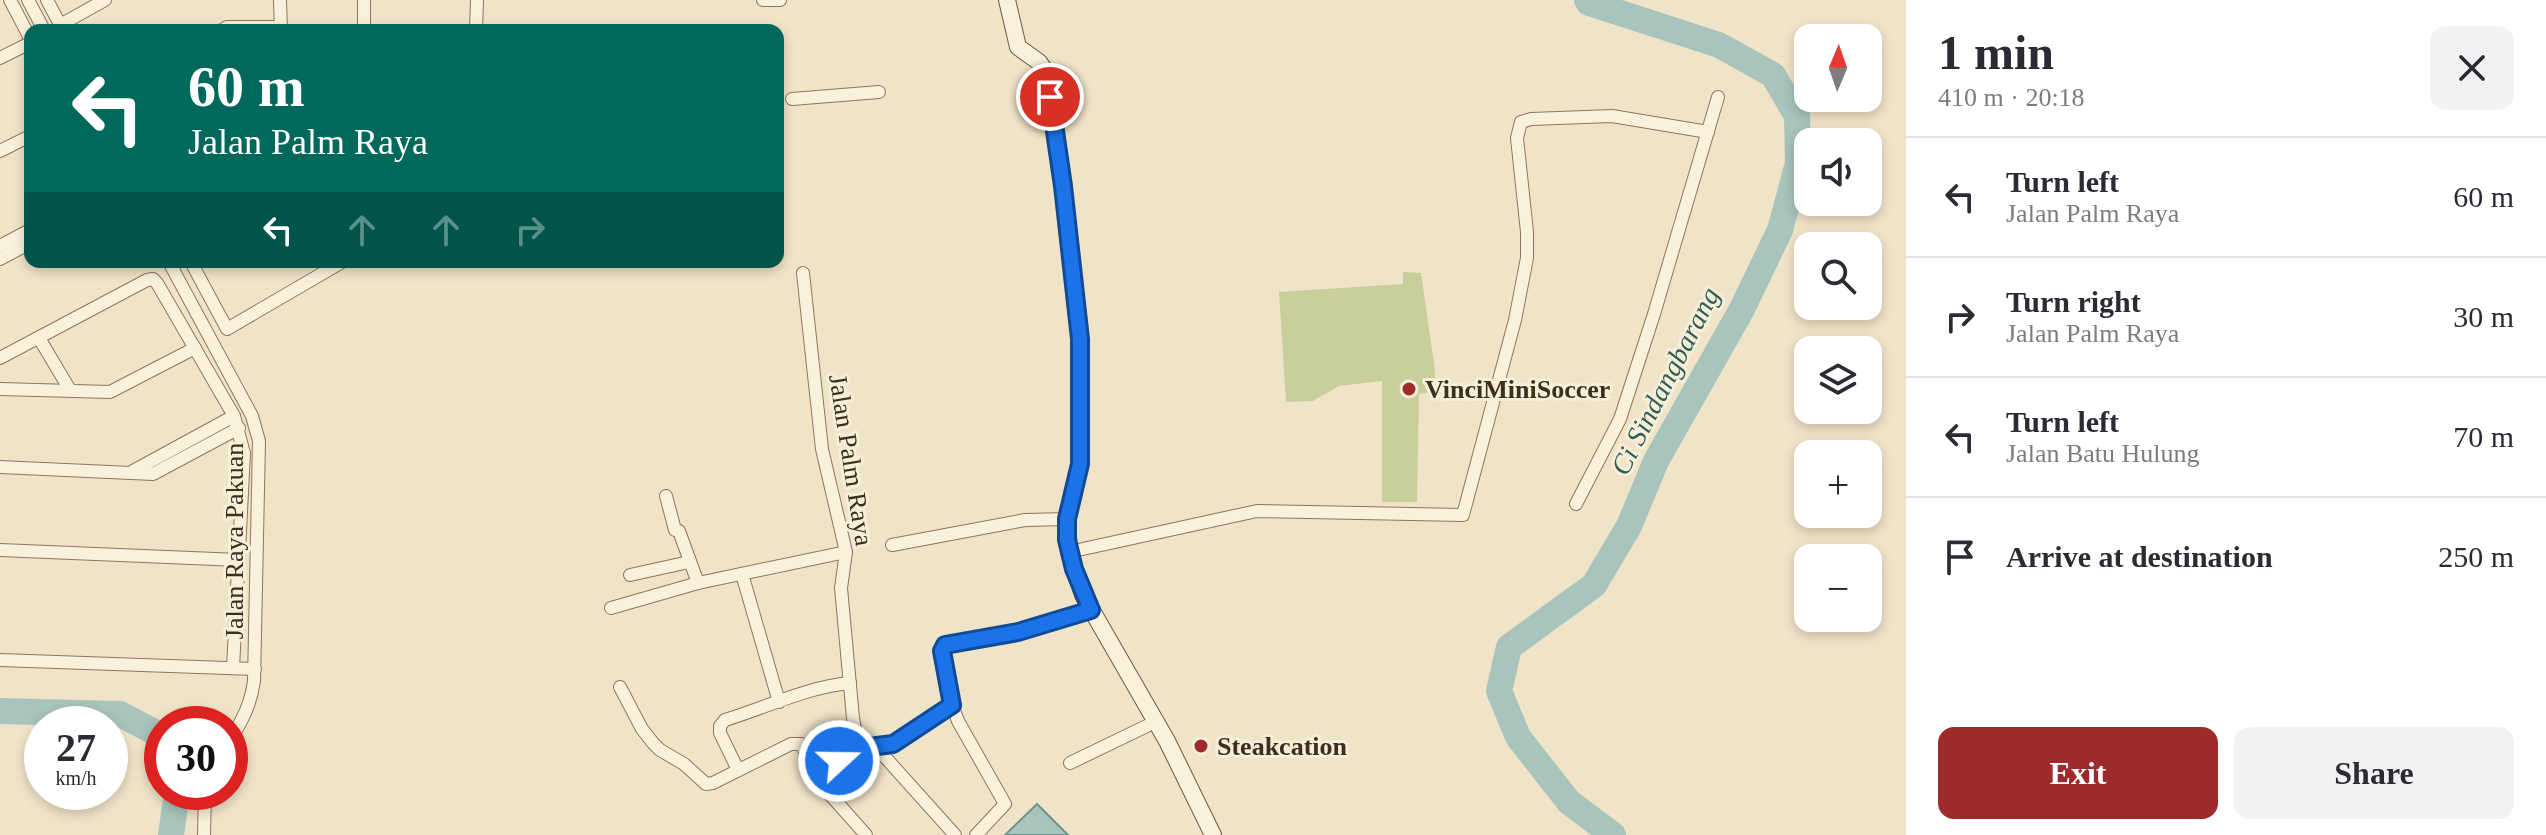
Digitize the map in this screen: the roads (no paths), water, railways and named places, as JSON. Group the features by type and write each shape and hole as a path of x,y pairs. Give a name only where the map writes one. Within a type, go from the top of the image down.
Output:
{"street":[{"path":"10,0 24,28"},
{"path":"28,0 41,24"},
{"path":"47,0 60,24"},
{"path":"67,24 105,0"},
{"path":"280,0 281,24"},
{"path":"364,0 364,24"},
{"path":"476,24 477,0"},
{"path":"763,0 780,0"},
{"path":"1007,0 1018,47 1039,62 1046,72 1063,186 1081,373 1080,464 1067,519 1069,552 1091,610 1188,782 1213,835"},
{"path":"0,58 24,44"},
{"path":"792,99 879,92"},
{"path":"1576,504 1620,419 1718,97"},
{"path":"1069,552 1257,511 1463,515 1515,320 1527,258 1517,138 1521,122 1612,116 1708,132"},
{"path":"0,151 24,139"},
{"path":"0,246 24,233"},
{"path":"0,259 24,246"},
{"name":"Jalan Raya Pakuan","path":"172,268 252,416 259,441 255,669 248,706"},
{"path":"194,268 227,329 332,268"},
{"name":"Jalan Palm Raya","path":"803,273 822,449 846,552 841,588 856,735 861,748"},
{"path":"0,358 147,280 153,279 157,283 236,422 244,453 233,668"},
{"path":"39,338 70,390"},
{"path":"0,389 110,392 195,348"},
{"path":"0,467 153,474 236,422"},
{"path":"666,496 675,530 679,531 698,583"},
{"path":"892,545 1025,520 1067,519"},
{"path":"0,550 239,560"},
{"path":"611,608 698,583 846,552"},
{"path":"657,555 661,570"},
{"path":"630,575 689,562"},
{"path":"742,574 779,702"},
{"path":"976,835 1005,804 971,747 952,705 942,651 945,645 1018,632 1091,610"},
{"path":"0,660 255,669"},
{"path":"738,770 720,733 720,726 725,720 820,687 850,683"},
{"path":"620,687 653,743 706,784 796,742 801,744 827,791 866,835"},
{"path":"817,774 861,748 893,744 952,705"},
{"path":"1070,763 1155,722"},
{"path":"876,747 955,835"},
{"path":"204,835 205,810"}],"water":[{"path":"1037,804 1068,835 1005,835"}],"waterway":[{"name":"Ci Sindangbarang","path":"1587,0 1719,45 1773,75 1797,116 1798,163 1780,230 1742,309 1656,461 1629,526 1594,585 1509,647 1499,691 1518,737 1569,802 1613,835"},
{"path":"0,711 120,714 144,727"},
{"path":"171,835 174,810"}],"place":[{"name":"VinciMiniSoccer","path":"1409,389"},
{"name":"Steakcation","path":"1201,746"}]}
